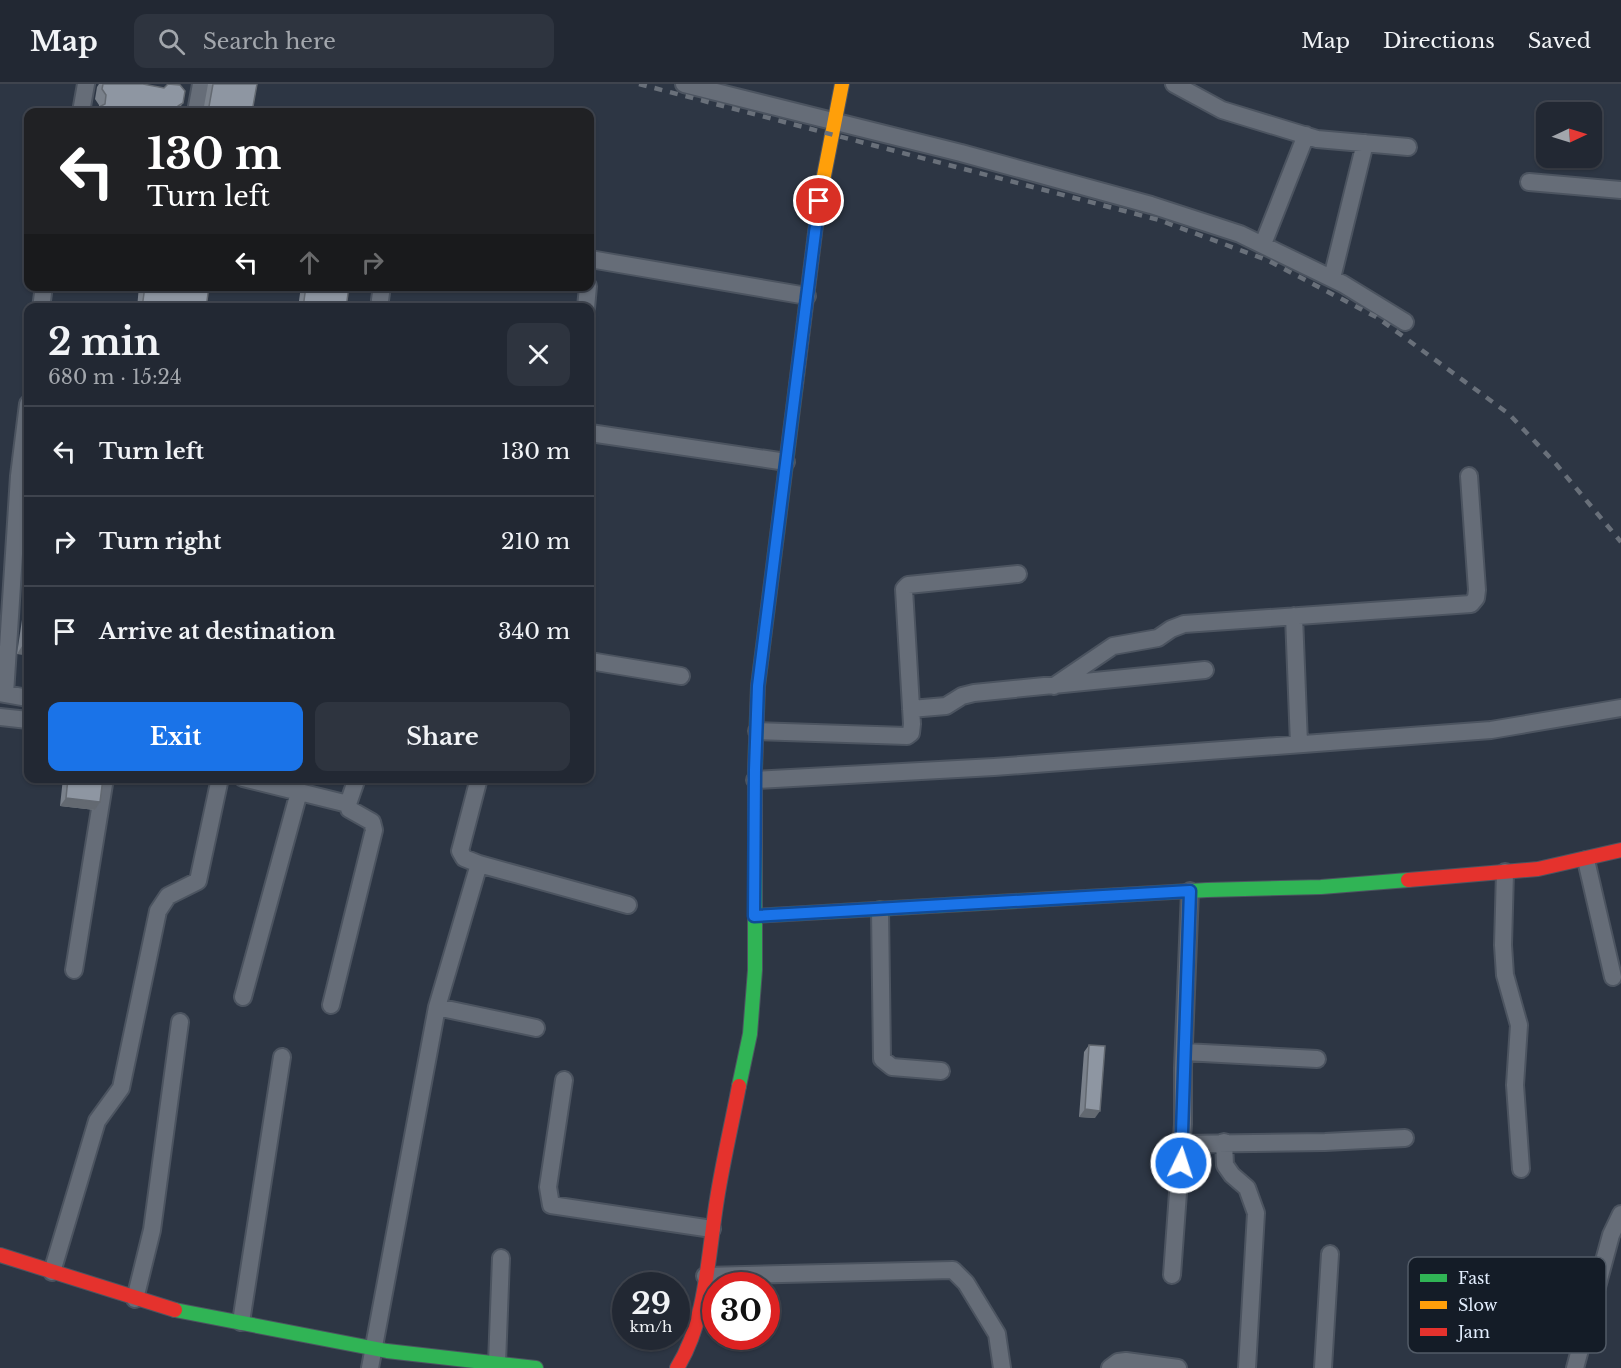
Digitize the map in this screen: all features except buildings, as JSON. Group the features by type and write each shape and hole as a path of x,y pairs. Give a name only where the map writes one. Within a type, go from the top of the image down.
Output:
{"main road":[{"path":"706,1272 750,1034 755,970 755,780 758,686 819,201 842,84"},
{"path":"754,916 1190,891 1321,887 1538,869 1587,860 1621,850"},
{"path":"0,1255 135,1299 241,1322 374,1348 536,1368"},
{"path":"677,1368 689,1349 702,1290"}],"street":[{"path":"82,108 86,84"},
{"path":"197,108 201,84"},
{"path":"684,84 834,120 1151,205 1263,244 1332,278 1405,322"},
{"path":"1174,84 1222,110 1306,135 1408,147"},
{"path":"1263,244 1306,135"},
{"path":"1332,278 1365,143"},
{"path":"1529,182 1621,190"},
{"path":"594,266 807,296"},
{"path":"594,434 786,462"},
{"path":"24,436 19,476 21,553 2,693 24,697"},
{"path":"1054,686 1113,646 1158,638 1177,626 1471,604 1477,590 1469,476"},
{"path":"757,731 907,736 911,733 911,709 904,589 908,585 1018,574"},
{"path":"1294,616 1299,744"},
{"path":"594,662 681,676"},
{"path":"911,709 946,706 962,696 974,693 1205,670"},
{"path":"755,780 994,767 1491,730 1621,708"},
{"path":"0,717 24,720"},
{"path":"74,970 104,783"},
{"path":"52,1272 97,1121 121,1088 158,911 168,896 198,881 219,783"},
{"path":"263,783 348,804"},
{"path":"331,1005 374,830 372,822 352,812 348,804 355,783"},
{"path":"478,783 460,852 464,858 628,905"},
{"path":"243,997 299,792"},
{"path":"1587,860 1613,977"},
{"path":"370,1368 437,1007 479,864"},
{"path":"1505,872 1503,945 1505,975 1519,1025 1515,1085 1521,1169"},
{"path":"1172,1275 1182,1144 1190,891"},
{"path":"880,910 882,1059 892,1067 941,1071"},
{"path":"437,1007 537,1028"},
{"path":"135,1299 152,1230 180,1022"},
{"path":"1184,1052 1317,1059"},
{"path":"241,1322 282,1058"},
{"path":"564,1080 548,1187 551,1205 712,1229"},
{"path":"1182,1144 1325,1142 1405,1138"},
{"path":"1224,1142 1228,1170 1247,1188 1256,1214 1247,1368"},
{"path":"1605,1257 1611,1235 1621,1214"},
{"path":"1323,1368 1330,1254"},
{"path":"497,1363 501,1258"},
{"path":"780,1274 953,1270 966,1283 997,1334 1002,1368"},
{"path":"1575,1368 1579,1353"},
{"path":"1110,1368 1118,1362 1126,1361 1178,1368"}],"railway":[{"path":"639,84 1159,220 1267,260 1378,318 1509,414 1556,464 1621,542"}],"traffic: fast":[{"path":"739,1086 750,1034 755,970 755,770 758,686 796,385"},
{"path":"755,916 1207,890 1321,887 1408,880"},
{"path":"175,1310 387,1351 536,1368"}],"traffic: slow":[{"path":"796,385 819,201 842,84"}],"traffic: jam":[{"path":"1408,880 1538,869 1621,850"},
{"path":"677,1368 695,1329 705,1286 719,1185 739,1086"},
{"path":"0,1255 175,1310"}],"route":[{"path":"819,201 758,686 754,916 1190,891 1181,1163"}]}
